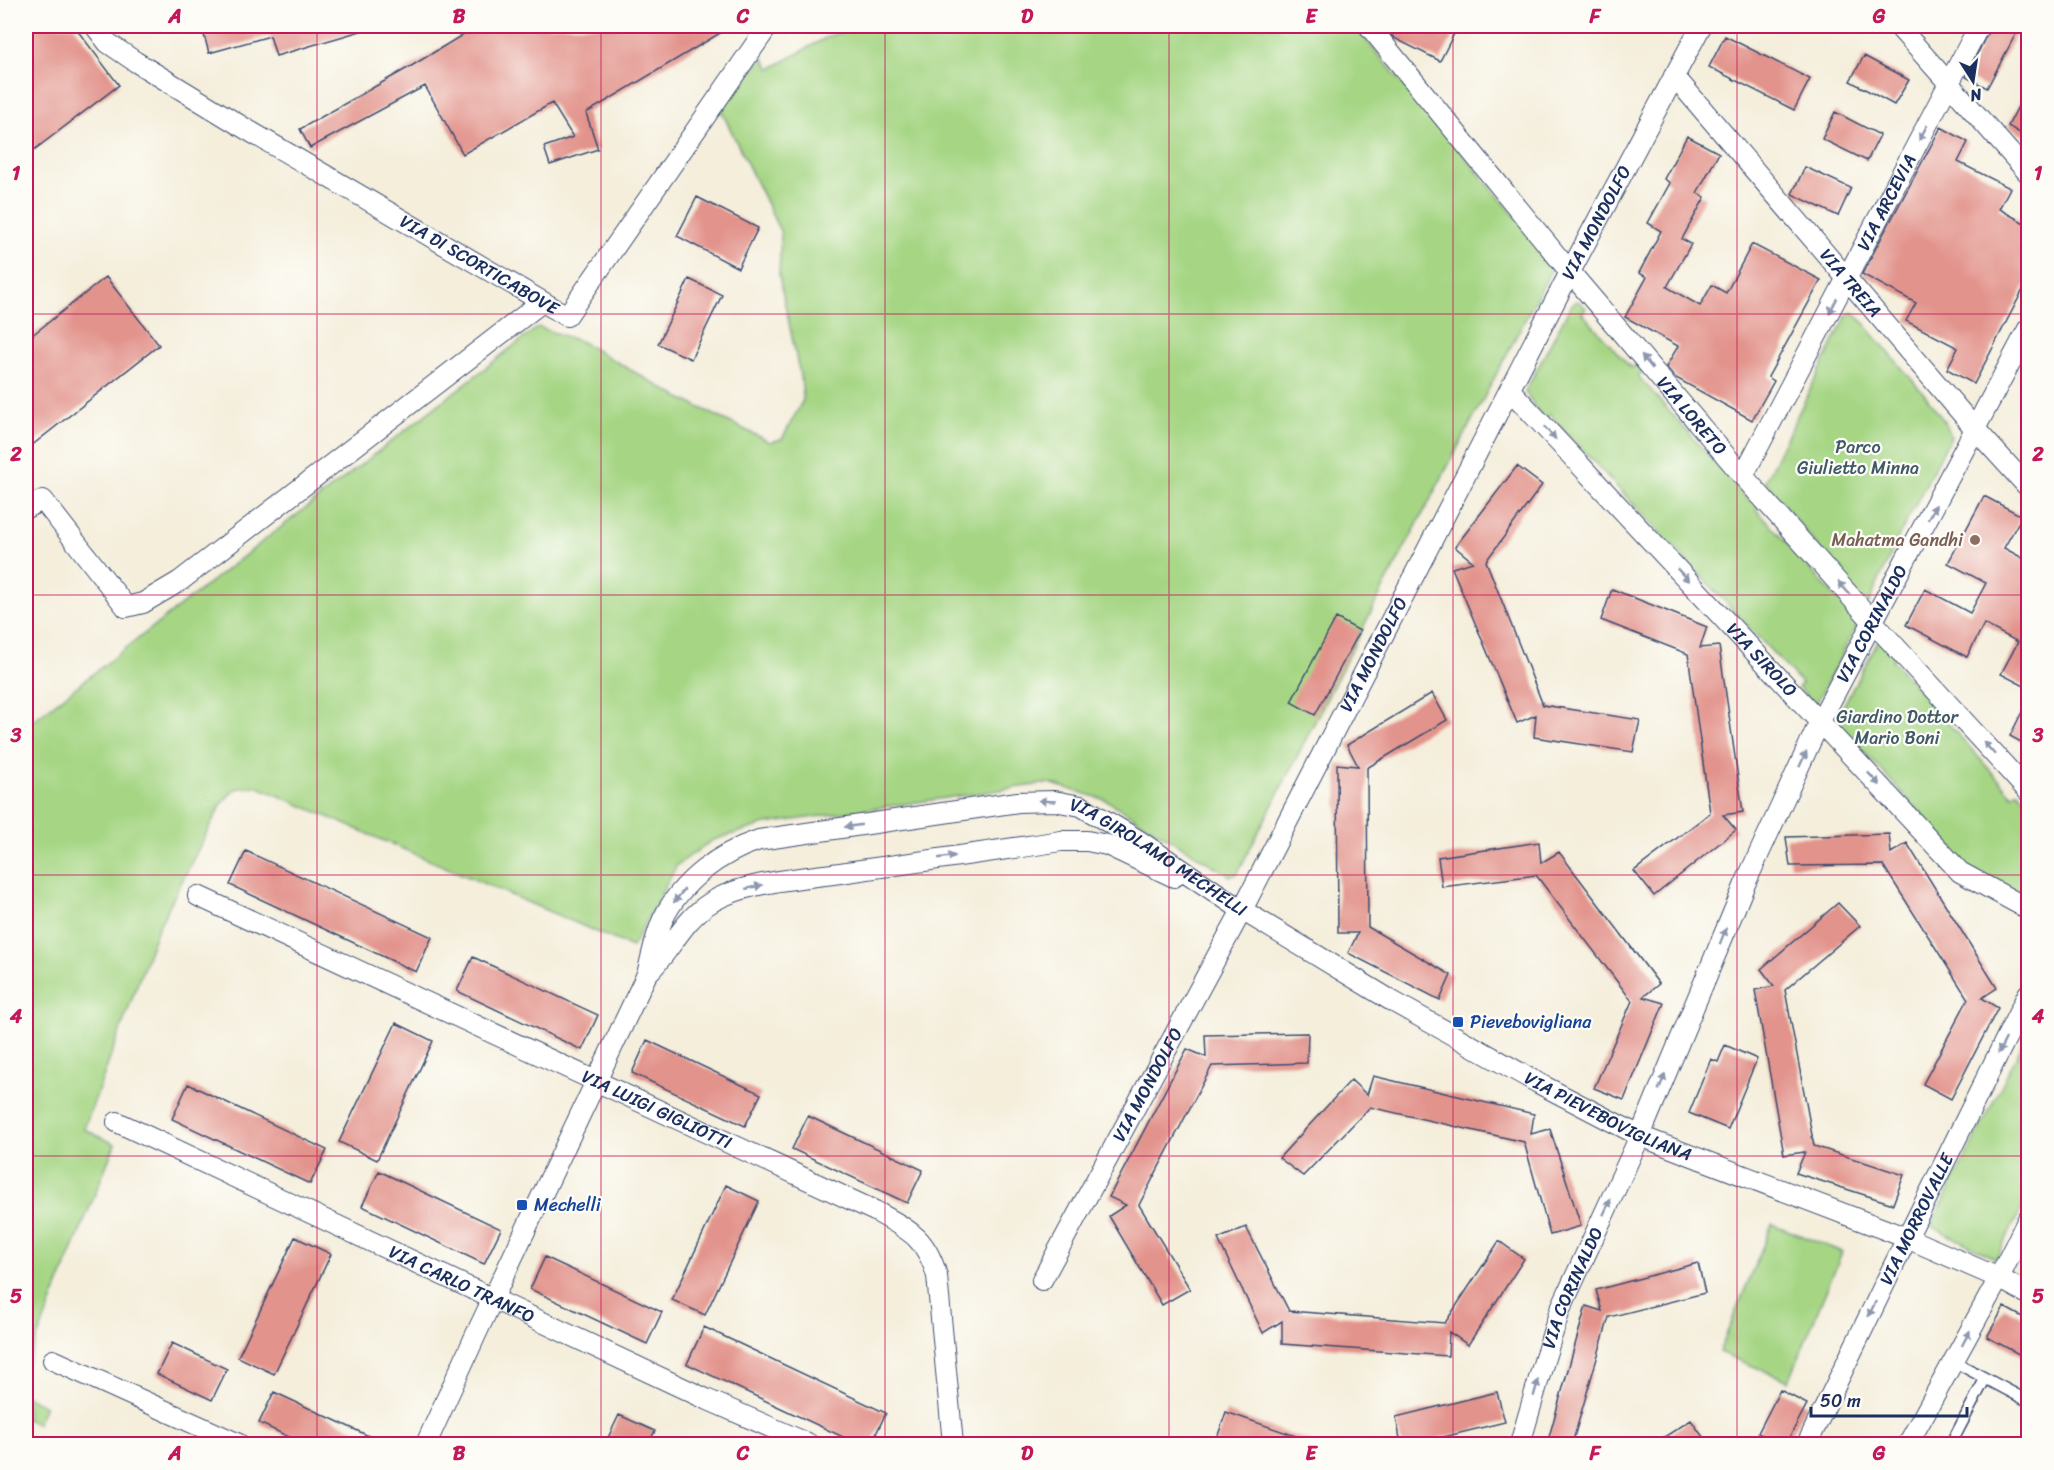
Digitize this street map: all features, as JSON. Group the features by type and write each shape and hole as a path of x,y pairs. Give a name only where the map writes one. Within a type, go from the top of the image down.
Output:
{"street":[{"name":"VIA DI SCORTICABOVE","path":"95,26 108,43 136,62 246,129 567,316 768,26"},
{"name":"VIA LORETO","path":"1369,26 1570,272 1743,476 2028,791"},
{"name":"VIA MONDOLFO","path":"1042,1280 1242,910 1570,272 1701,26"},
{"path":"1898,26 1950,82 2028,173"},
{"name":"VIA ARCEVIA","path":"1743,476 1979,26"},
{"name":"VIA TREIA","path":"1674,76 1846,280 2028,487"},
{"path":"26,508 43,500 126,607 143,603 180,581 542,302"},
{"name":"VIA CORINALDO","path":"1520,1444 1560,1311 1640,1136 1744,884 1820,721 2028,329"},
{"name":"VIA SIROLO","path":"1510,390 1960,872 2028,909"},
{"name":"VIA GIROLAMO MECHELLI","path":"426,1444 493,1297 647,974 663,919 676,898 694,877 714,861 759,840 1018,802 1054,801 1081,806 1138,840 1242,910"},
{"name":"VIA GIROLAMO MECHELLI","path":"647,974 660,961 693,917 708,904 729,894 779,882 1061,841 1087,841 1107,845 1242,910"},
{"name":"VIA LUIGI GIGLIOTTI","path":"198,896 875,1211 911,1231 925,1247 933,1261 937,1276 953,1444"},
{"name":"VIA PIEVEBOVIGLIANA","path":"1242,910 1392,1001 1538,1083 1640,1136 1907,1238 2028,1293"},
{"name":"VIA MORROVALLE","path":"1807,1444 2028,993"},
{"name":"VIA CARLO TRANFO","path":"117,1122 706,1399 808,1444"},
{"path":"1908,1444 1999,1278 2028,1219"},
{"path":"53,1360 239,1444"}],"lane":[{"path":"1953,1361 2028,1401"},
{"path":"1951,1444 1985,1378"}],"green space":[{"path":"860,26 1354,26 1555,263 1372,610 1237,874 1230,876 1106,800 1049,783 766,824 713,840 677,865 632,947 256,786 235,789 222,803 158,928 84,1129 115,1144 26,1366 26,726 538,327 582,342 676,396 770,442 782,439 803,400 802,384 779,276 781,233 721,110 763,57 770,69 829,36"},
{"path":"1578,301 1586,308 1582,313 1631,368 1636,365 1643,372 1638,376 1748,500 1752,496 1760,504 1756,509 1839,601 1844,597 1860,620 1817,702 1814,703 1798,688 1802,684 1673,546 1668,550 1660,542 1664,537 1550,415 1544,419 1525,392 1568,311 1573,303"},
{"name":"Parco Giulietto Minna","path":"1852,312 1925,395 1946,424 1951,436 1899,536 1869,603 1861,600 1765,481 1847,315"},
{"name":"Giardino Dottor Mario Boni","path":"1878,641 1896,656 1892,660 2012,795 2018,791 2028,801 2028,903 1968,871 1949,852 1953,848 1857,744 1852,748 1834,723"},
{"path":"2028,1033 2028,1196 1996,1259 1931,1226"},
{"path":"1772,1224 1842,1252 1789,1381 1719,1352"},
{"path":"26,1396 45,1406 37,1424 26,1419"}],"building":[{"path":"26,26 74,26 119,85 26,156"},
{"path":"220,26 363,26 364,30 276,56 270,36 209,53 203,31"},
{"path":"477,26 732,26 586,113 598,149 550,165 544,147 573,137 552,103 463,154 425,86 310,148 300,129"},
{"path":"1384,26 1458,26 1440,61 1394,38"},
{"path":"1991,26 2020,26 1987,88 1966,77"},
{"path":"1725,36 1810,79 1794,110 1709,67"},
{"path":"1864,56 1909,80 1894,105 1850,81"},
{"path":"2028,87 2028,138 2008,126"},
{"path":"1835,112 1880,135 1867,161 1822,139"},
{"path":"1941,127 1968,142 1958,162 2010,188 1999,209 2028,225 2028,280 1974,384 1947,369 1958,348 1906,321 1916,303 1862,274"},
{"path":"1687,136 1719,153 1697,193 1705,197 1682,239 1691,244 1667,287 1700,306 1712,285 1726,293 1752,244 1821,280 1768,377 1774,381 1752,420 1676,378 1666,367 1678,346 1625,317 1647,277 1639,273 1661,231 1648,223 1670,183 1664,179"},
{"path":"1805,167 1851,188 1838,216 1792,194"},
{"path":"697,197 758,228 738,268 677,236"},
{"path":"106,277 159,345 26,450 26,340"},
{"path":"689,279 722,295 691,359 658,344"},
{"path":"1517,466 1542,485 1486,561 1543,705 1640,720 1633,752 1534,737 1536,715 1517,723 1452,568 1473,562 1455,547"},
{"path":"1984,496 2022,516 2004,548 2028,561 2028,688 2001,674 2018,642 1984,624 1967,657 1906,625 1925,589 1970,613 1986,583 1948,563"},
{"path":"1612,589 1707,627 1700,648 1719,646 1743,812 1723,815 1736,830 1654,896 1634,871 1710,813 1688,654 1601,620"},
{"path":"1336,618 1360,631 1315,715 1291,702"},
{"path":"1432,693 1447,720 1367,768 1368,927 1451,975 1440,1000 1348,953 1358,933 1338,933 1337,764 1358,766 1347,745"},
{"path":"2028,700 2028,746 2010,736"},
{"path":"1889,834 1891,853 1907,843 1997,988 1982,998 1998,1008 1951,1099 1923,1084 1968,999 1883,865 1790,866 1786,837"},
{"path":"1539,842 1541,863 1559,852 1659,984 1643,997 1664,1003 1624,1100 1594,1088 1632,1001 1536,875 1442,887 1438,857"},
{"path":"246,851 432,937 416,972 230,885"},
{"path":"1838,903 1860,926 1785,990 1814,1146 1904,1175 1893,1204 1796,1173 1805,1152 1784,1155 1755,990 1774,986 1761,969"},
{"path":"473,957 598,1015 582,1050 457,991"},
{"path":"396,1023 433,1041 377,1160 339,1142"},
{"path":"1308,1033 1307,1063 1212,1066 1139,1205 1190,1289 1162,1305 1109,1216 1126,1205 1109,1197 1187,1049 1206,1057 1205,1035"},
{"path":"647,1040 761,1094 745,1126 632,1073"},
{"path":"1725,1045 1757,1059 1728,1129 1689,1113 1711,1059 1718,1062"},
{"path":"1373,1076 1534,1114 1531,1134 1550,1129 1581,1226 1550,1235 1524,1142 1370,1107 1303,1176 1279,1158 1351,1080 1367,1095"},
{"path":"188,1084 327,1150 310,1184 172,1119"},
{"path":"808,1116 923,1170 907,1203 792,1149"},
{"path":"379,1171 501,1229 484,1264 362,1206"},
{"path":"726,1185 759,1201 705,1315 672,1300"},
{"path":"1246,1227 1289,1311 1445,1323 1499,1241 1524,1259 1468,1345 1449,1332 1448,1356 1282,1344 1282,1321 1263,1333 1218,1239"},
{"path":"295,1237 331,1254 274,1374 238,1357"},
{"path":"545,1257 662,1312 647,1344 530,1289"},
{"path":"1698,1263 1705,1293 1609,1317 1572,1444 1547,1444 1586,1306 1602,1311 1596,1290"},
{"path":"2004,1307 2028,1320 2028,1359 1987,1337"},
{"path":"704,1327 886,1413 871,1444 858,1444 687,1364"},
{"path":"172,1343 227,1369 212,1400 157,1374"},
{"path":"1780,1390 1807,1404 1786,1444 1779,1444 1758,1433"},
{"path":"274,1392 386,1444 304,1444 259,1423"},
{"path":"1497,1392 1505,1422 1415,1444 1401,1444 1396,1417"},
{"path":"1226,1412 1313,1442 1312,1444 1215,1444"},
{"path":"619,1415 655,1431 648,1444 605,1444"},
{"path":"1691,1420 1708,1444 1653,1444"}],"place":[{"name":"Mahatma Gandhi","path":"1975,540"},
{"name":"Pievebovigliana","path":"1458,1022"},
{"name":"Mechelli","path":"522,1205"}]}
